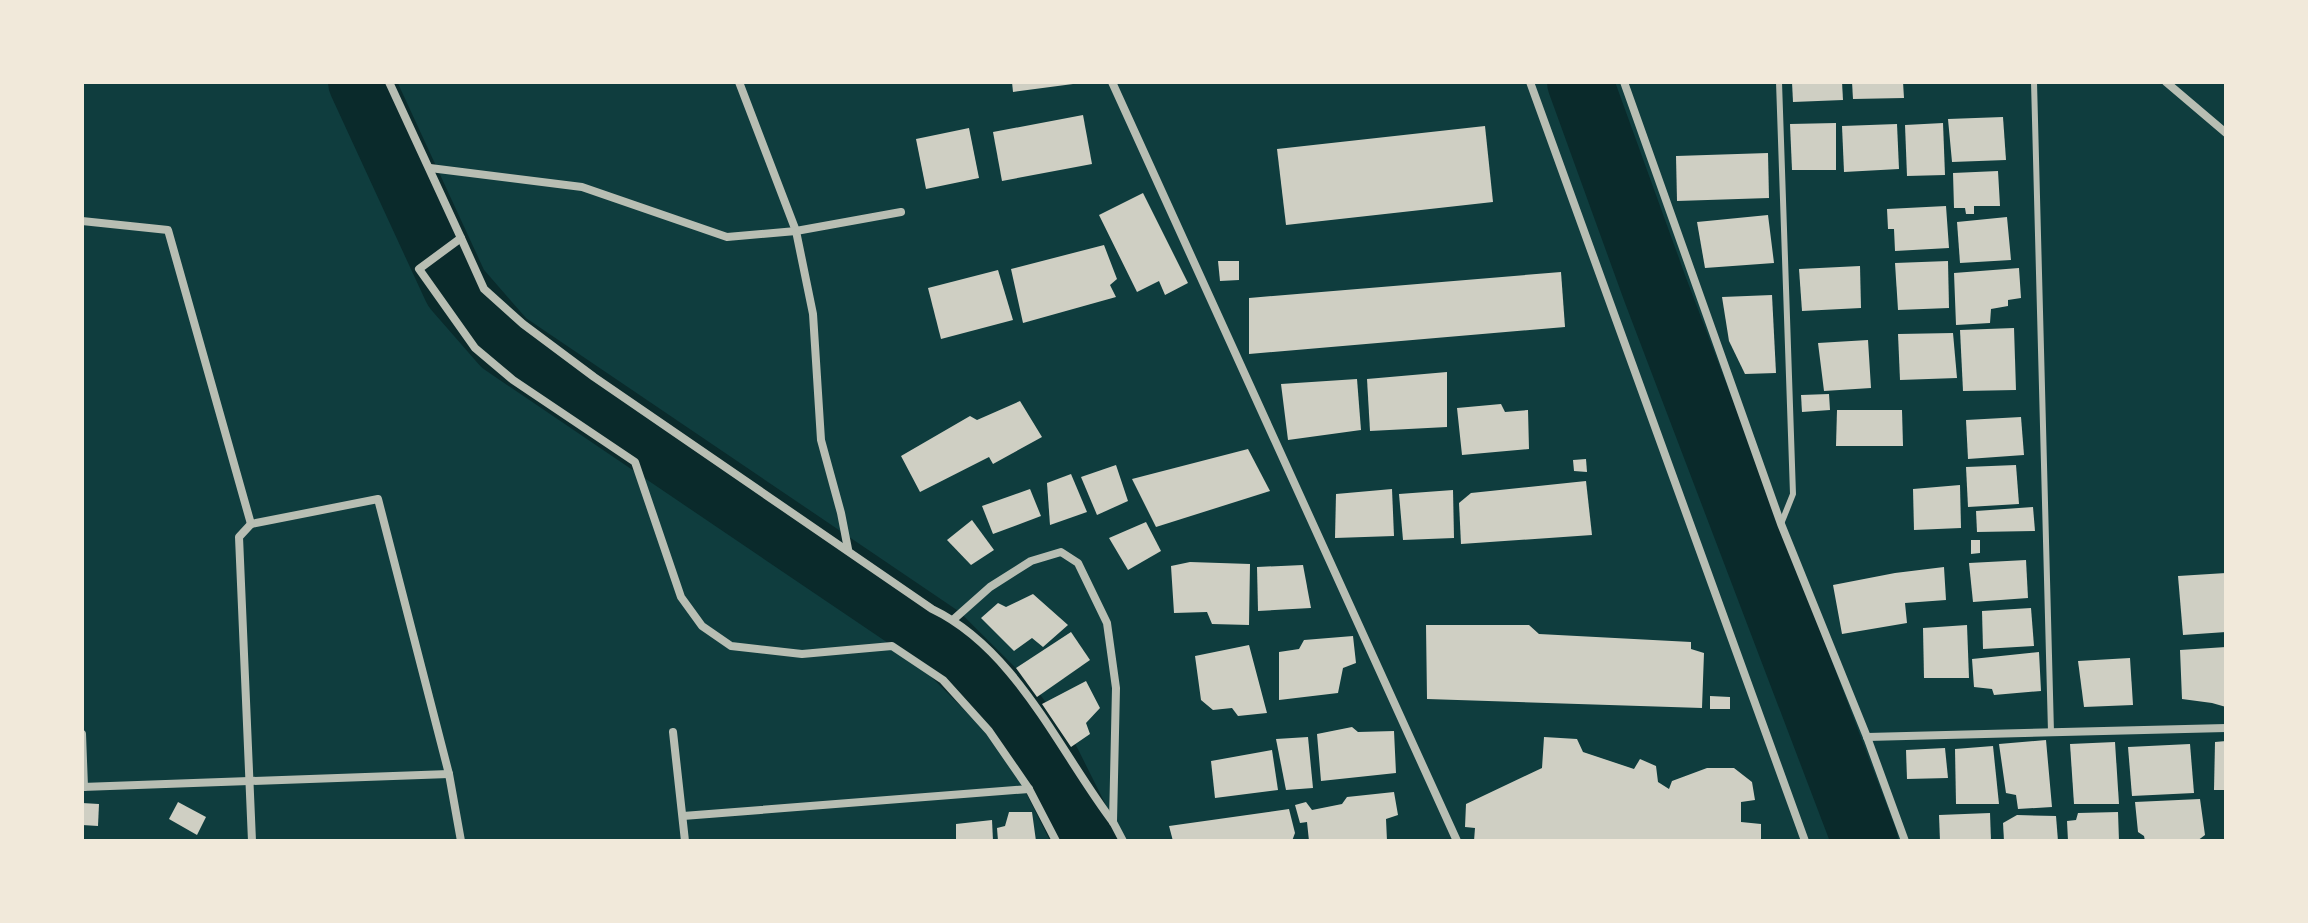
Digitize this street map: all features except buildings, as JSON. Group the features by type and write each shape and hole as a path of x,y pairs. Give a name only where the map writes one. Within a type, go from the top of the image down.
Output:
{"street":[{"path":"389,82 484,289 523,324 594,377 932,609 954,619 1023,689 1123,841"},
{"path":"739,82 796,231 813,314 821,440 848,549"},
{"path":"1112,82 1457,841"},
{"path":"1530,82 1805,841"},
{"path":"1624,82 1781,524 1867,737 1905,841"},
{"path":"2166,82 2226,133"},
{"path":"430,168 582,187 727,237 796,231 901,212"},
{"path":"82,221 168,230 251,524"},
{"path":"461,238 419,269 475,348 513,380 635,462 681,597 702,626 731,646 802,654 892,646 943,680 989,731 1029,789 1056,841"},
{"path":"252,841 239,537 251,524 378,499 449,774 461,841"},
{"path":"954,619 990,587 1031,561 1061,552 1078,563 1107,623 1116,688 1113,822"},
{"path":"1867,737 2226,728"},
{"path":"673,732 685,841"},
{"path":"82,734 83,787 449,774"},
{"path":"683,816 1029,789"}],"lane":[{"path":"1779,82 1793,494 1781,524"},
{"path":"2034,82 2051,732"}],"waterway":[{"path":"361,82 456,288 504,343 938,637 1010,709 1048,763 1087,841"},
{"path":"1580,82 1655,289 1865,841"}]}
